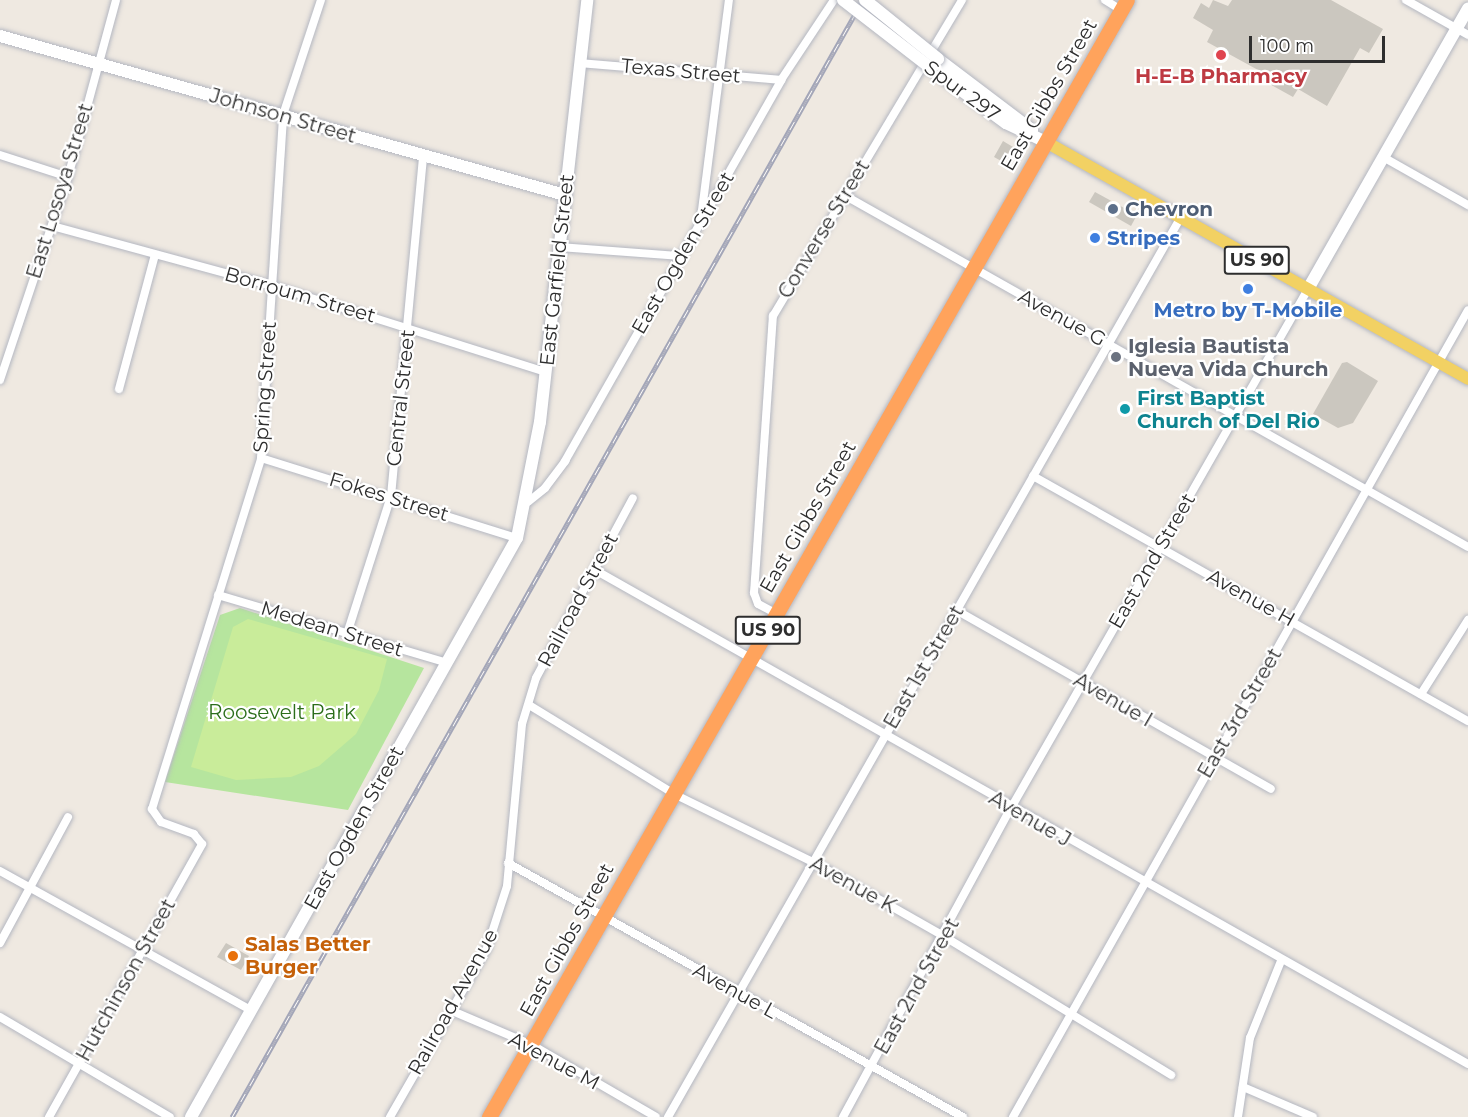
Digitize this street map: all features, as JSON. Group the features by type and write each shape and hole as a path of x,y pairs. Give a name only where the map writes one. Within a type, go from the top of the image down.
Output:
{"highway":[{"name":"East Gibbs Street","path":"489,1117 1124,5"}],"main road":[{"name":"East Garfield Street","path":"517,538 528,502 546,372 586,0"},
{"name":"Spur 297","path":"843,0 935,63"},
{"name":"Spur 297","path":"865,0 1006,123 1046,142"},
{"name":"East 2nd Street","path":"1308,289 1468,8"},
{"name":"Johnson Street","path":"0,36 566,195"},
{"name":"US 90","path":"1046,142 1468,379"},
{"name":"East Ogden Street","path":"191,1117 517,538"}],"street":[{"name":"East Losoya Street","path":"0,380 68,177 116,0"},
{"name":"Spring Street","path":"202,844 194,834 161,822 152,809 261,458 283,115 321,0"},
{"path":"700,224 729,0"},
{"name":"East Ogden Street","path":"528,502 545,488 565,461 781,80 834,0"},
{"name":"Converse Street","path":"777,614 758,603 754,593 773,316 962,0"},
{"path":"1105,0 1124,5"},
{"path":"1406,0 1468,35"},
{"name":"Texas Street","path":"580,63 781,80"},
{"path":"0,155 68,177"},
{"name":"Central Street","path":"348,634 391,496 409,327 423,155"},
{"path":"1383,157 1468,205"},
{"name":"Avenue G","path":"844,195 1468,547"},
{"name":"East 1st Street","path":"668,1117 1181,217"},
{"name":"Borroum Street","path":"52,226 273,286 546,372"},
{"path":"560,247 681,256"},
{"path":"119,389 155,255"},
{"name":"East 2nd Street","path":"843,1117 945,937 1011,808 1308,289"},
{"name":"East 3rd Street","path":"1013,1117 1071,1010 1468,310"},
{"name":"Fokes Street","path":"261,458 391,496 517,538"},
{"name":"Avenue H","path":"1033,476 1468,721"},
{"name":"Railroad Street","path":"529,705 536,678 633,498"},
{"name":"Avenue J","path":"595,570 1143,883 1468,1064"},
{"name":"Medean Street","path":"218,595 447,663"},
{"name":"Avenue I","path":"956,610 1271,789"},
{"path":"1421,694 1468,620"},
{"name":"Avenue K","path":"529,705 674,794 815,862 1071,1010 1171,1075"},
{"name":"Railroad Avenue","path":"390,1117 491,937 507,886 522,724 529,705"},
{"path":"0,943 68,817"},
{"name":"Hutchinson Street","path":"50,1117 202,844"},
{"name":"Avenue L","path":"508,862 603,918 963,1117"},
{"path":"0,871 251,1010"},
{"path":"1238,1117 1258,1011 1281,961"},
{"name":"Avenue M","path":"450,1010 532,1045 656,1117"},
{"path":"0,1017 170,1117"},
{"path":"1243,1087 1313,1117"}],"green space":[{"name":"Roosevelt Park","path":"240,608 424,668 348,810 165,782 220,615"},
{"name":"Roosevelt Park","path":"248,619 387,659 379,690 356,734 319,766 291,777 236,780 191,767 233,627"}],"building":[{"path":"1213,0 1228,6 1232,0 1331,0 1383,29 1369,53 1360,48 1327,106 1298,89 1293,97 1266,82 1269,76 1207,42 1213,30 1193,18 1201,3 1209,8"},
{"path":"1003,141 1018,150 1014,157 1008,153 1003,162 994,157"},
{"name":"Chevron","path":"1095,192 1137,215 1131,226 1089,202"},
{"path":"1347,362 1378,381 1353,423 1338,428 1313,414 1342,363"},
{"name":"Salas Better Burger","path":"226,943 249,956 241,970 217,957"}],"railway":[{"path":"232,1117 863,0"}],"place":[{"name":"H-E-B Pharmacy","path":"1221,55"},
{"name":"Chevron","path":"1113,209"},
{"name":"Stripes","path":"1095,238"},
{"name":"Metro by T-Mobile","path":"1248,289"},
{"name":"Iglesia Bautista Nueva Vida Church","path":"1116,357"},
{"name":"First Baptist Church of Del Rio","path":"1125,409"},
{"name":"Salas Better Burger","path":"233,956"}]}
